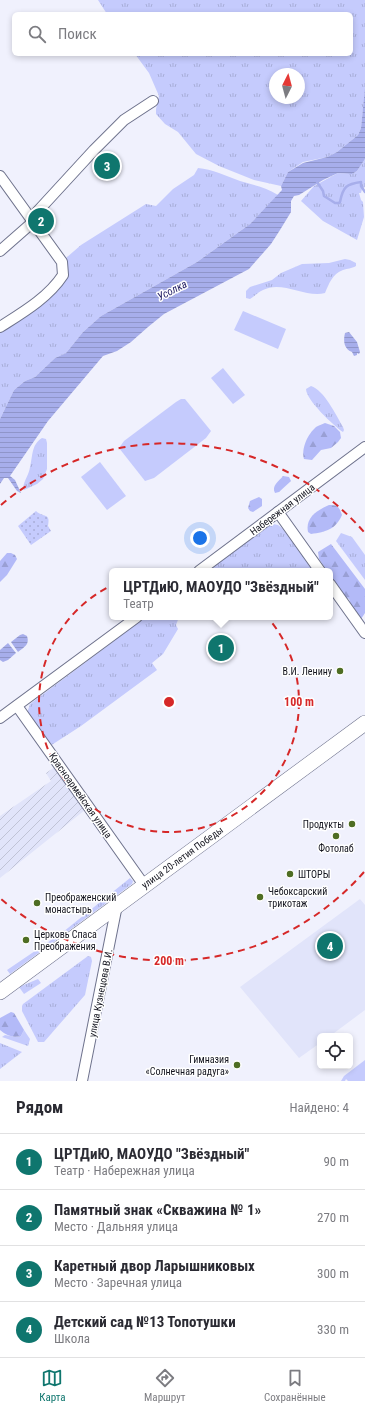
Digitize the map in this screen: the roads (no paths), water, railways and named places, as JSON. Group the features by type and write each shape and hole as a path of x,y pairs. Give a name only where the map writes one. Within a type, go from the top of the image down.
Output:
{"street":[{"path":"0,251 33,222 37,212 124,120 153,101"},
{"path":"0,176 62,262 63,275 58,284 27,310 0,327"},
{"name":"Набережная улица","path":"202,568 365,447"},
{"path":"278,512 318,568"},
{"path":"333,588 365,633"},
{"path":"0,718 133,620"},
{"name":"Красноармейская улица","path":"17,706 144,885"},
{"name":"улица 20-летия Победы","path":"0,992 365,722"},
{"name":"улица Кузнецова В.И.","path":"82,1081 117,905"}],"water":[{"name":"Усолка","path":"365,88 365,159 357,171 352,174 338,173 323,180 299,195 294,196 291,201 291,212 280,230 271,244 249,269 164,314 131,342 117,351 103,356 48,421 10,476 15,480 21,493 17,491 8,478 4,478 0,484 0,419 14,390 25,381 35,377 55,358 66,353 83,332 101,316 197,262 250,224 282,190 281,186 288,172 303,163 327,157 337,152 358,135 361,128"},
{"path":"349,332 357,342 360,352 354,356 352,352 347,349 345,344 345,333"},
{"path":"23,634 27,636 28,642 26,646 18,652 11,642"},
{"path":"8,643 16,653 8,660 3,662 0,660 0,650"}],"waterway":[{"path":"317,182 323,191 324,196 335,203 340,202 344,189 349,185 361,182 361,186 365,192"}],"place":[{"name":"Каретный двор Ларышниковых","path":"107,166"},
{"name":"Памятный знак «Скважина № 1»","path":"41,221"},
{"name":"ЦРТДиЮ, МАОУДО \"Звёздный\"","path":"221,648"},
{"name":"В.И. Ленину","path":"340,671"},
{"name":"Продукты","path":"352,824"},
{"name":"Фотолаб","path":"336,836"},
{"name":"ШТОРЫ","path":"290,874"},
{"name":"Чебоксарский трикотаж","path":"260,897"},
{"name":"Преображенский монастырь","path":"37,903"},
{"name":"Церковь Спаса Преображения","path":"26,940"},
{"name":"Детский сад №13 Топотушки","path":"330,946"},
{"name":"Гимназия «Солнечная радуга»","path":"237,1065"}]}
